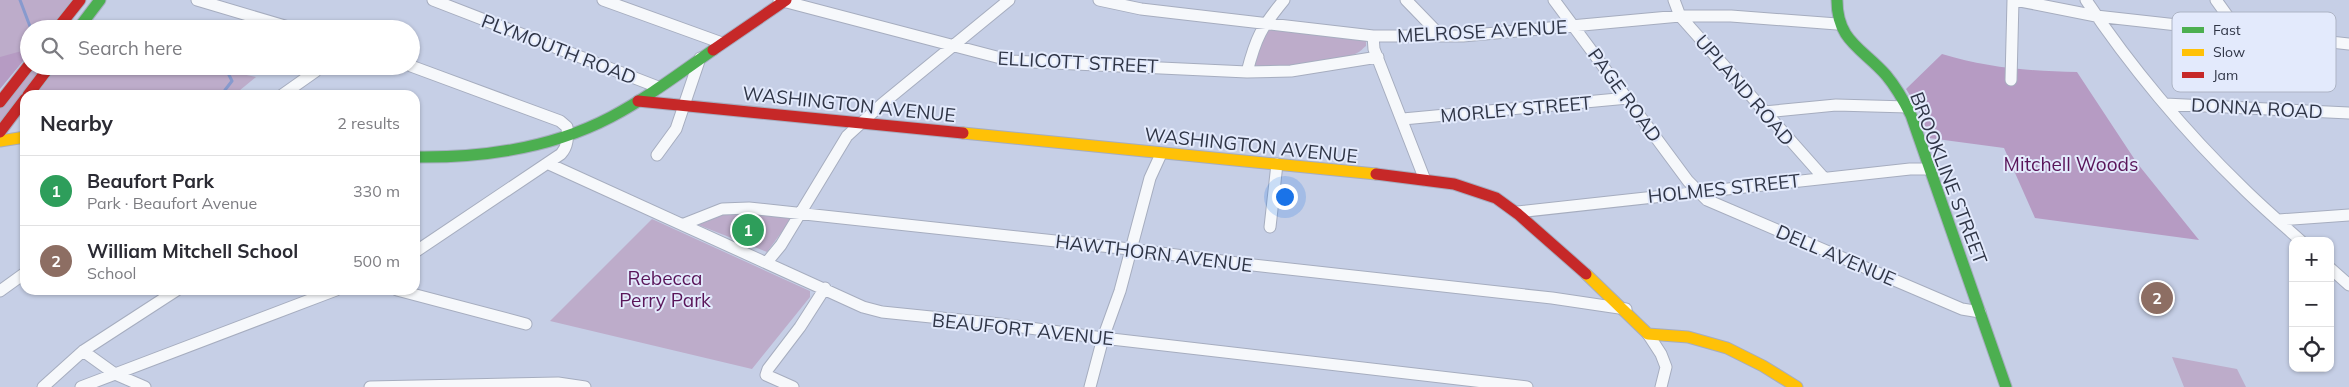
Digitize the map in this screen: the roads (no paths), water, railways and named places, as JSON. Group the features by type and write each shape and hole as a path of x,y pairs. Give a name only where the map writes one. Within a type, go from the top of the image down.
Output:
{"street":[{"path":"64,20 80,0"},
{"path":"85,20 100,0"},
{"path":"198,0 265,20"},
{"name":"PLYMOUTH ROAD","path":"433,0 658,87"},
{"path":"603,0 722,43"},
{"path":"420,156 451,158 497,154 531,147 568,136 599,123 638,101 783,0"},
{"name":"ELLICOTT STREET","path":"783,0 1012,61 1247,72 1292,71 1378,57"},
{"path":"767,262 781,246 848,136 952,46 1009,0"},
{"name":"MELROSE AVENUE","path":"1099,0 1141,9 1263,25 1374,36 1441,36 1680,16 1731,16 1837,24"},
{"path":"1247,72 1254,45 1263,25 1284,0"},
{"path":"1406,0 1441,36"},
{"name":"PAGE ROAD","path":"1554,0 1696,190"},
{"name":"UPLAND ROAD","path":"1674,0 1680,16 1822,177"},
{"path":"1837,0 1835,10 1837,24"},
{"path":"2011,80 2014,0 2096,16 2172,25"},
{"path":"2086,0 2096,16 2165,104 2241,187 2297,237"},
{"path":"2216,0 2225,12"},
{"name":"BROOKLINE STREET","path":"1837,24 1850,42 1891,81 1908,107 2006,387"},
{"path":"1374,36 1374,49 1426,180"},
{"path":"2336,43 2349,44"},
{"path":"657,155 676,129 700,58"},
{"path":"420,69 563,123 567,127 568,136 566,149 548,164 420,249"},
{"path":"0,102 21,75"},
{"path":"32,90 43,75"},
{"path":"289,90 310,75"},
{"name":"MORLEY STREET","path":"1403,119 1628,98"},
{"name":"WASHINGTON AVENUE","path":"638,101 1160,154 1277,164 1457,184 1490,194 1518,212 1539,233 1626,309 1648,334"},
{"path":"1764,112 1820,105 1869,104 1908,107"},
{"name":"DONNA ROAD","path":"2165,104 2349,113"},
{"path":"0,132 20,106"},
{"path":"0,141 20,138"},
{"path":"1090,387 1103,338 1120,290 1150,178 1160,154"},
{"name":"BEAUFORT AVENUE","path":"548,164 825,288 863,307 882,312 1000,324 1103,338 1527,387"},
{"path":"1270,227 1277,164"},
{"name":"HOLMES STREET","path":"1518,212 1696,190 1822,177 1929,169"},
{"name":"DELL AVENUE","path":"1696,190 1707,200 1962,309 1980,312"},
{"name":"HAWTHORN AVENUE","path":"684,224 710,212 734,207 1130,249 1253,265 1552,298 1626,309"},
{"path":"2279,220 2349,215"},
{"path":"2334,272 2349,285"},
{"path":"0,291 20,277"},
{"path":"794,387 766,375 768,369 800,327 825,288"},
{"path":"42,387 83,351 169,295"},
{"path":"81,387 323,295"},
{"path":"416,295 526,324"},
{"path":"1648,334 1661,354 1666,367 1661,387"},
{"path":"1648,334 1680,335 1703,342 1753,362 1797,387"},
{"path":"83,351 115,374 145,387"},
{"path":"370,387 558,383 585,387"}],"waterway":[{"path":"20,0 28,20"},
{"path":"225,90 232,81 229,75"}],"place":[{"name":"Beaufort Park","path":"748,230"},
{"name":"William Mitchell School","path":"2157,298"}],"park label":[{"name":"Mitchell Woods","path":"2071,164"},
{"name":"Rebecca Perry Park","path":"665,289"}]}
